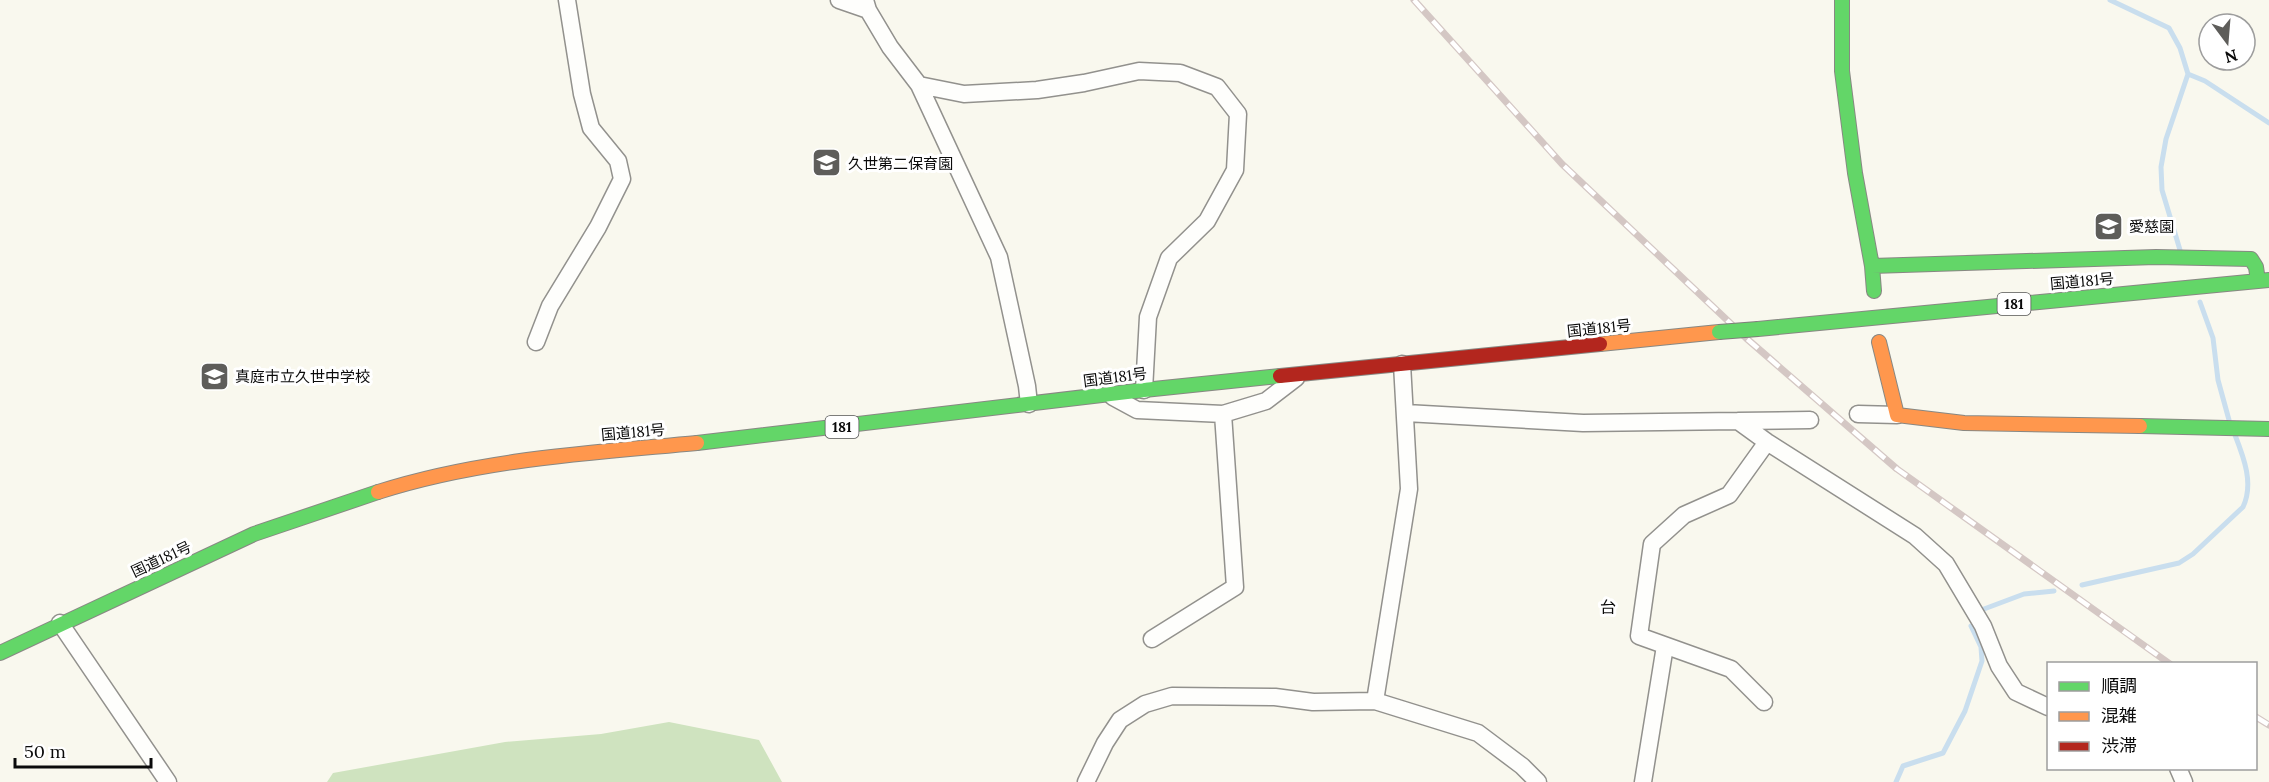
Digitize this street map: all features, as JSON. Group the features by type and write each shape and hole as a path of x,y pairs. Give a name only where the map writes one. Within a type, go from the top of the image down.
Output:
{"main road":[{"path":"1842,0 1842,70 1874,291"},
{"path":"1872,266 2156,257 2251,259 2263,281"},
{"name":"国道181号","path":"0,653 254,534 403,484 494,465 578,454 748,438 1144,390 1719,332 2263,281"},
{"path":"1880,342 1897,415 1964,423 2269,429"}],"street":[{"path":"536,342 550,306 598,226 622,179 618,161 591,128 582,94 567,0"},
{"path":"839,0 866,5 890,47 919,85 999,257 1029,404"},
{"path":"919,85 963,94 1037,90 1139,71 1180,73 1217,87 1238,114 1235,170 1207,221 1169,258 1148,317 1144,390"},
{"path":"1375,701 1409,489 1402,364"},
{"path":"1109,394 1137,410 1223,414 1266,401 1302,374"},
{"path":"1406,413 1582,423 1810,420"},
{"path":"1152,639 1235,587 1223,414"},
{"path":"1858,414 1897,415"},
{"path":"1738,421 1767,442 1915,536 1946,564 1983,626 1999,666 2016,692 2047,706"},
{"path":"1764,702 1731,669 1640,636 1652,544 1684,515 1729,495 1767,442"},
{"path":"60,623 168,782"},
{"path":"1642,782 1665,646"},
{"path":"1086,782 1105,743 1120,720 1145,704 1172,696 1275,697 1313,702 1375,701 1478,733 1522,766 1539,782"}],"green space":[{"path":"669,722 759,740 782,782 327,782 333,773 505,742 601,734"}],"waterway":[{"path":"2110,0 2169,28 2180,48 2188,74 2166,139 2161,167 2162,190 2180,250"},
{"path":"2188,74 2205,81 2269,123"},
{"path":"2200,302 2213,338 2218,380 2229,420"},
{"path":"2082,585 2179,563 2193,554 2243,507 2248,480 2235,435"},
{"path":"1984,609 2024,594 2054,591"},
{"path":"1896,782 1903,766 1943,753 1965,711 1982,661 1981,647 1971,626"}],"railway":[{"path":"1414,0 1562,164 1746,338 1897,469 2167,662"},
{"path":"2257,718 2269,725"}],"traffic: fast":[{"path":"1842,0 1842,71 1855,173 1872,266 1874,291"},
{"path":"1872,266 2156,257 2251,259 2256,267 2258,281"},
{"path":"1758,329 2269,280"},
{"path":"1719,332 1758,329"},
{"path":"697,443 1280,376"},
{"path":"2140,426 2269,429"},
{"path":"0,653 254,534 378,492"}],"traffic: slow":[{"path":"1600,344 1719,332"},
{"path":"1879,342 1897,415 1964,423 2140,426"},
{"path":"378,492 456,472 496,465 576,454 697,443"}],"traffic: jam":[{"path":"1280,376 1600,344"}],"place":[{"name":"久世第二保育園","path":"827,163"},
{"name":"愛慈園","path":"2108,226"},
{"name":"真庭市立久世中学校","path":"214,376"}],"district":[{"name":"台","path":"1608,607"}]}
